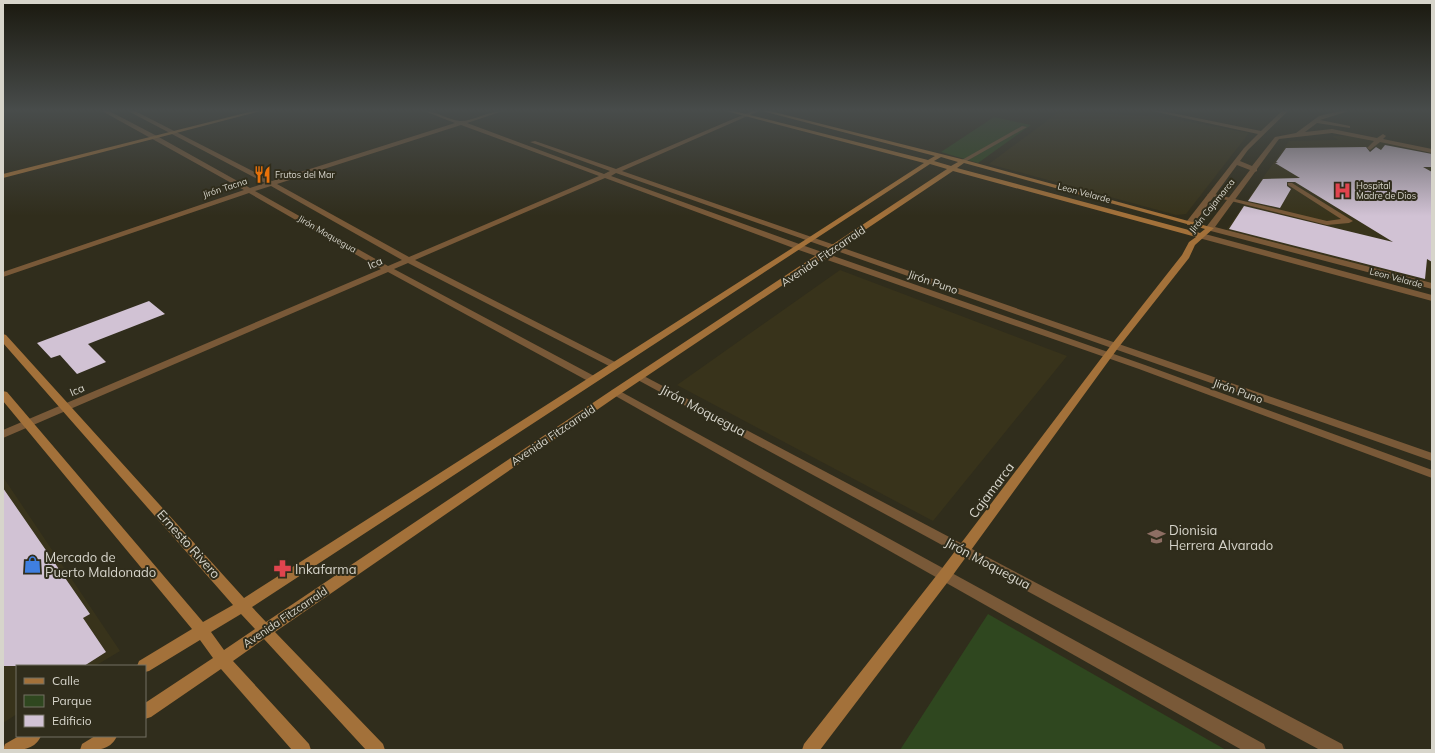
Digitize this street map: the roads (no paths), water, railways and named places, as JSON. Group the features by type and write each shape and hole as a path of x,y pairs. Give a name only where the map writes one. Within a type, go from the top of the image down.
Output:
{"street":[{"path":"3,170 105,146"},
{"path":"3,176 112,146"},
{"name":"Jirón Moquegua","path":"172,146 388,269 592,380"},
{"name":"Jirón Moquegua","path":"201,146 408,260 614,365"},
{"name":"Jirón Tacna","path":"3,274 117,234 389,146"},
{"name":"Jirón Puno","path":"529,146 604,176 799,247 1432,457"},
{"name":"Jirón Puno","path":"541,146 835,248 1112,350 1432,474"},
{"name":"Ica","path":"3,434 674,146"},
{"name":"Leon Velarde","path":"867,146 1432,298"},
{"name":"Leon Velarde","path":"905,146 1432,286"},
{"path":"963,161 990,146"},
{"name":"Jirón Cajamarca","path":"1249,146 1190,222 1186,232 1192,244 1210,228 1271,146"},
{"path":"1409,146 1432,151"},
{"path":"193,158 212,152"},
{"name":"Avenida Fitzcarrald","path":"146,665 244,605 614,365 811,240 940,155"},
{"name":"Avenida Fitzcarrald","path":"146,711 616,392 835,248 963,161"},
{"path":"1237,162 1255,170"},
{"path":"1210,195 1327,223 1349,221 1290,184"},
{"name":"Jirón Tacna","path":"3,267 117,234"},
{"name":"Cajamarca","path":"810,750 964,550 1112,350 1186,256 1192,244"},
{"name":"Ernesto Rivero","path":"3,337 64,407 244,605 265,631 377,750"},
{"name":"Jirón Moquegua","path":"640,377 1336,750"},
{"path":"616,392 1258,750"},
{"path":"3,394 201,630 223,660 303,750"},
{"path":"11,750 31,737"},
{"path":"88,750 108,737"}],"place":[{"name":"Frutos del Mar","path":"262,175"},
{"name":"Hospital Madre de Dios","path":"1343,191"},
{"name":"Dionisia Herrera Alvarado","path":"1156,537"},
{"name":"Mercado de Puerto Maldonado","path":"32,564"},
{"name":"Inkafarma","path":"282,569"}]}
